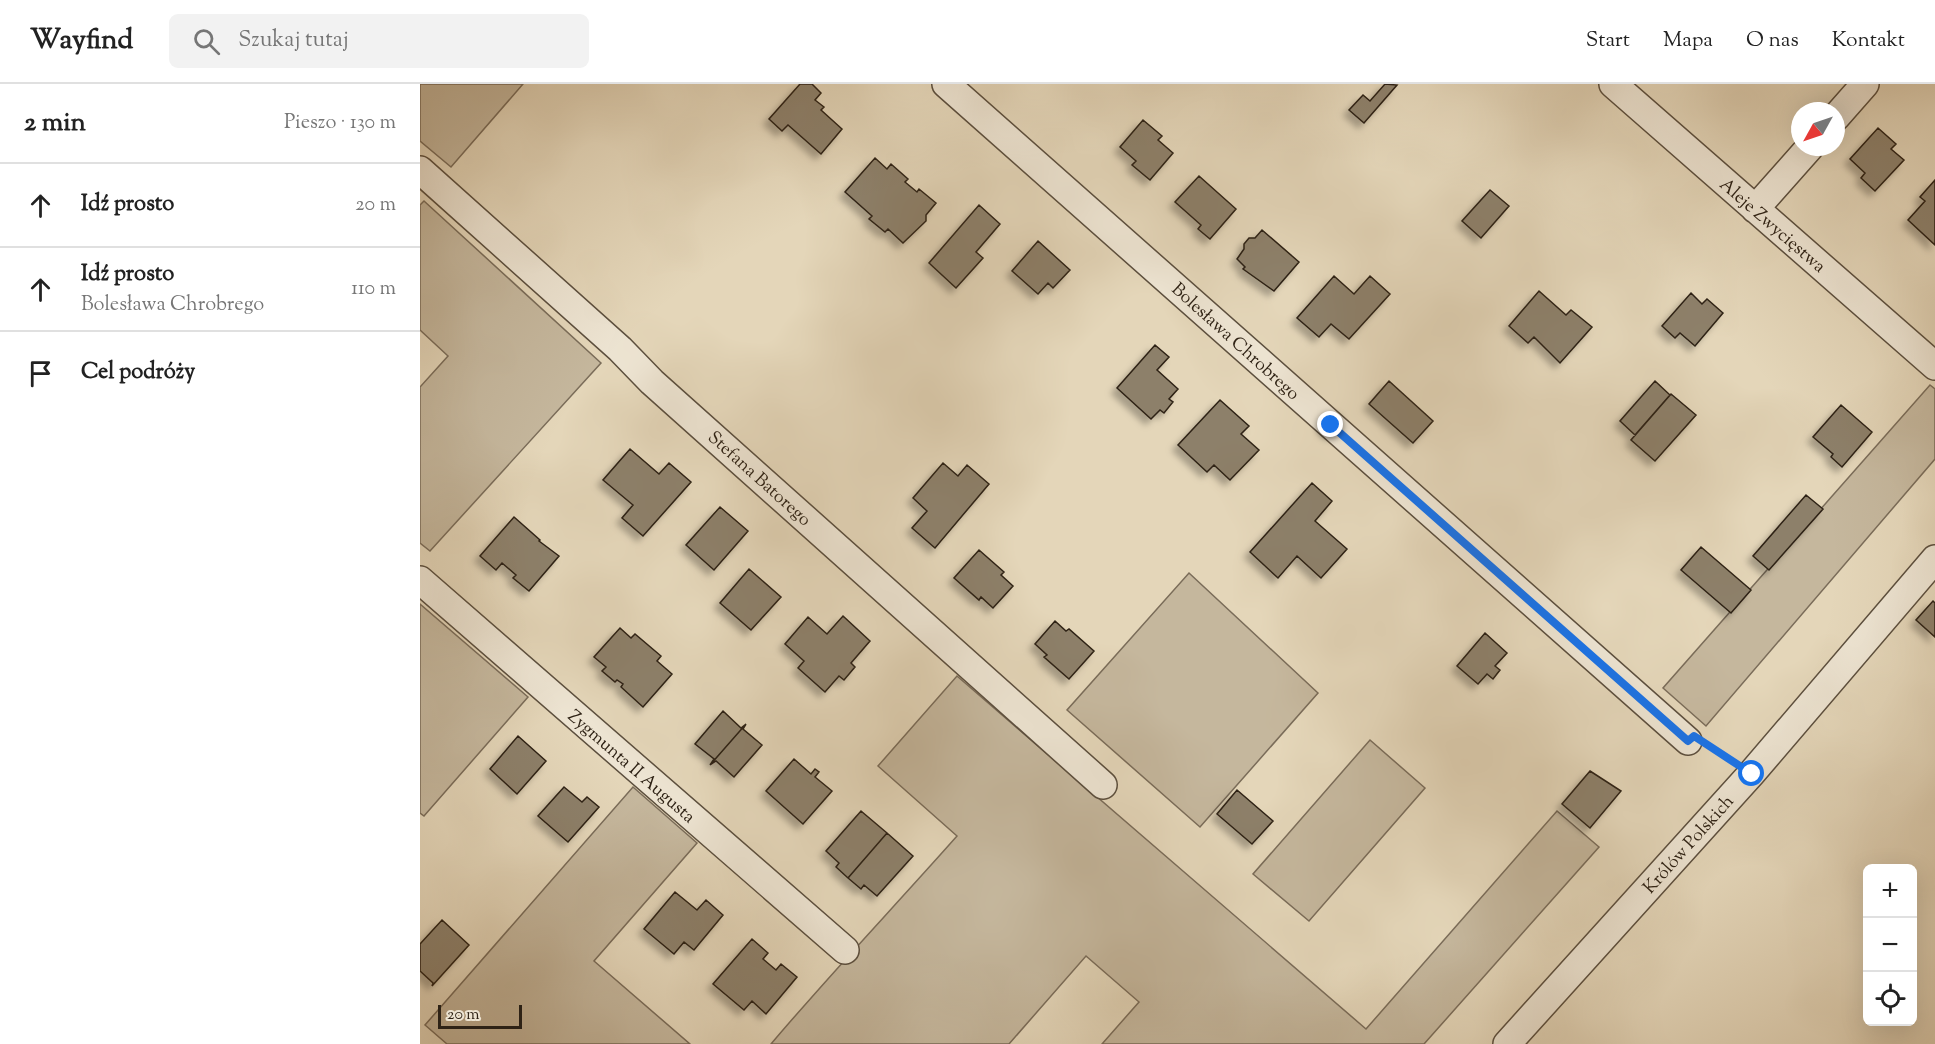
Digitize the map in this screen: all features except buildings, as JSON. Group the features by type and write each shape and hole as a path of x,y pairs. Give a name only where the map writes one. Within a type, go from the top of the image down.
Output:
{"street":[{"name":"Bolesława Chrobrego","path":"946,84 1688,741"},
{"name":"Aleje Zwycięstwa","path":"1613,84 1935,366"},
{"path":"1845,107 1866,84"},
{"path":"1755,209 1802,156"},
{"name":"Stefana Batorego","path":"420,170 1103,785"},
{"name":"Królów Polskich","path":"1507,1044 1752,774 1935,559"},
{"name":"Zygmunta II Augusta","path":"420,580 845,950"}],"path":[{"path":"1688,741 1694,736 1752,774"}],"shaded area":[{"path":"420,84 523,84 451,167 420,141"},
{"path":"424,201 601,363 430,551 420,543 420,387 448,356 420,330 420,205"},
{"path":"1930,385 1935,389 1935,459 1706,726 1663,688"},
{"path":"1189,573 1318,693 1200,827 1067,710"},
{"path":"420,604 528,697 424,816 420,813"},
{"path":"957,676 1366,1029 1557,811 1599,847 1424,1044 1102,1044 1139,1002 1086,956 1009,1044 771,1044 957,836 878,766"},
{"path":"1370,740 1425,788 1309,921 1253,874"},
{"path":"633,787 697,843 594,961 690,1044 447,1044 425,1025"}],"route":[{"path":"1331,425 1688,741 1694,736 1752,774"}]}
